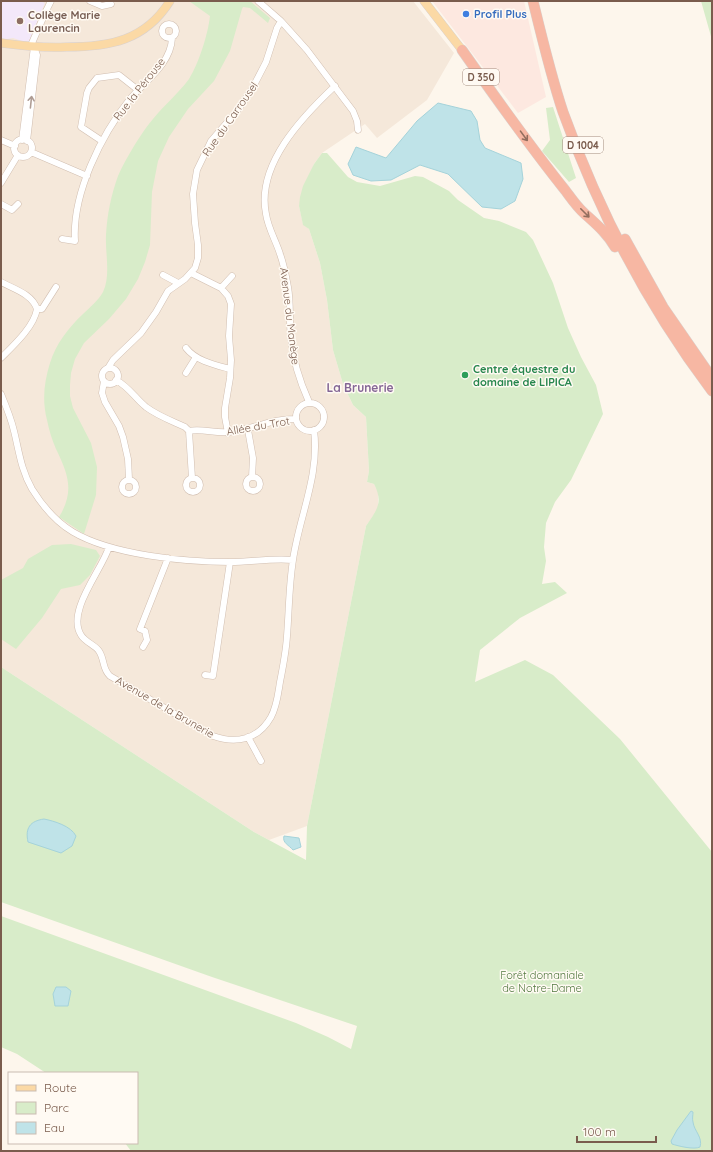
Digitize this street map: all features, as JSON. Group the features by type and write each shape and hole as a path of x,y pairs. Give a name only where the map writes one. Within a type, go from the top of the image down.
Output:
{"highway":[{"name":"D 1004","path":"533,1 544,48 572,135 600,204 628,261 670,331 712,391"},
{"name":"D 1004","path":"539,1 568,108 606,201 651,288 712,378"},
{"name":"D 350","path":"462,50 500,105 583,212 601,228 616,249 628,261"}],"main road":[{"path":"1,43 34,47 91,47 118,42 147,26 162,12 170,1"},
{"name":"D 350","path":"424,1 462,50"}],"street":[{"path":"24,140 37,55 32,43 51,1"},
{"path":"90,1 102,6 111,4"},
{"path":"258,1 281,21 307,50 335,86 353,111 357,121 358,130"},
{"name":"Rue du Carrousel","path":"191,273 195,268 198,258 193,194 197,170 212,141 237,111 252,89 266,62 277,28 281,21"},
{"name":"Rue la Pérouse","path":"62,239 75,241 77,218 87,176 102,141 120,111 161,64 172,45 172,38"},
{"path":"102,141 81,127 89,88 97,78 119,75 138,90"},
{"name":"Avenue du Manège","path":"309,402 296,368 293,355 291,313 287,281 280,255 267,220 264,193 268,172 276,156 304,118 335,86"},
{"path":"1,140 15,146"},
{"path":"18,155 15,151 15,146 17,142 24,140"},
{"path":"18,155 26,156 31,152 32,147 24,140"},
{"path":"31,152 87,176"},
{"path":"1,183 18,155"},
{"path":"1,204 12,210 18,204"},
{"path":"129,480 128,459 123,437 102,393 104,381 102,373 141,333 156,312 168,290 191,273 221,288 228,296 231,304 229,336 231,360 225,416 228,432"},
{"path":"163,275 178,283"},
{"path":"221,288 232,276"},
{"path":"1,282 29,297 34,301 37,309 28,328 1,358"},
{"path":"37,309 42,309 56,287"},
{"path":"186,348 196,357 215,365 230,369"},
{"path":"186,373 196,357"},
{"path":"104,381 110,384 116,380 117,373 113,369 108,368"},
{"path":"116,380 126,385 140,401 151,410 185,427 189,431 192,478"},
{"path":"1,394 3,406 13,427 23,468 29,484 53,516 72,532 90,541 109,547 168,558 230,562 282,559 293,560"},
{"path":"309,402 317,405 323,411 324,415 322,424 310,431 301,427 296,419 298,410 309,402"},
{"name":"Allée du Trot","path":"189,431 228,432 248,430 283,420 296,419"},
{"path":"248,430 253,458 252,477"},
{"name":"Avenue de la Brunerie","path":"109,547 104,560 83,599 77,622 78,629 82,637 100,653 106,672 116,680 213,736 228,740 248,737 261,729 268,722 278,698 286,651 293,560 300,524 310,490 315,460 316,442 314,430"},
{"path":"143,647 147,640 145,631 140,629 168,558"},
{"path":"205,675 214,676 230,562"},
{"path":"248,737 261,761"}],"shaded area":[{"path":"1,1 413,1 454,53 427,100 377,138 365,124 322,153 314,164 299,206 303,224 309,229 320,263 327,300 333,350 343,384 353,405 366,417 369,471 367,482 374,484 378,492 378,509 366,526 307,826 269,840 254,832 1,667"},
{"name":"Collège Marie Laurencin","path":"1,1 40,1 45,3 29,41 22,41 13,38 1,38"},
{"path":"432,1 524,1 546,97 518,113"}],"green space":[{"path":"189,1 250,1 270,18 268,23 250,8 243,7 230,51 214,81 188,109 169,137 158,161 152,192 150,245 138,279 126,299 109,319 84,343 75,359 71,373 70,396 73,408 91,443 97,467 96,495 84,534 59,517 67,499 68,483 64,467 52,439 45,413 44,392 46,377 50,363 63,337 72,325 94,304 103,292 107,278 107,220 113,190 118,176 148,125 189,79 200,57 210,16"},
{"path":"701,1 712,1 712,40"},
{"path":"553,107 576,178 569,182 542,151 550,140 546,108"},
{"name":"Forêt domaniale de Notre-Dame","path":"322,153 327,153 348,177 357,182 380,186 415,176 423,177 449,191 458,200 484,218 499,221 526,232 533,240 553,283 568,328 596,385 603,414 571,480 555,502 546,523 544,547 546,561 542,584 555,582 567,593 520,618 480,650 475,682 525,660 553,675 620,739 712,852 712,1151 131,1151 126,1144 138,1144 138,1072 44,1072 17,1054 1,1047 1,916 296,1023 351,1049 357,1026 212,977 1,902 1,667 254,832 306,860 307,826 366,526 378,506 378,496 374,484 367,482 369,471 366,417 353,405 343,384 333,350 327,300 320,263 309,229 303,225 299,206 303,186 314,164"},
{"path":"71,544 96,550 100,556 90,575 80,585 61,589 42,618 16,649 1,639 1,580 23,568 28,559 52,545"}],"water":[{"path":"438,103 471,111 477,121 480,140 485,148 521,163 523,179 515,201 501,209 482,207 448,174 420,165 391,180 371,181 353,175 348,164 356,147 386,158 417,121"},
{"path":"44,819 62,824 74,832 76,836 72,846 61,853 28,842 27,833 32,823"},
{"path":"284,836 299,838 301,847 293,850 285,842"},
{"path":"56,987 66,987 71,991 68,1006 55,1006 53,994"},
{"path":"691,1111 693,1112 694,1125 701,1143 700,1147 690,1148 672,1144 671,1141 677,1130"}],"place":[{"name":"Profil Plus","path":"466,14"},
{"name":"Collège Marie Laurencin","path":"20,21"},
{"name":"Centre équestre du domaine de LIPICA","path":"465,375"}],"district":[{"name":"La Brunerie","path":"360,387"}]}
